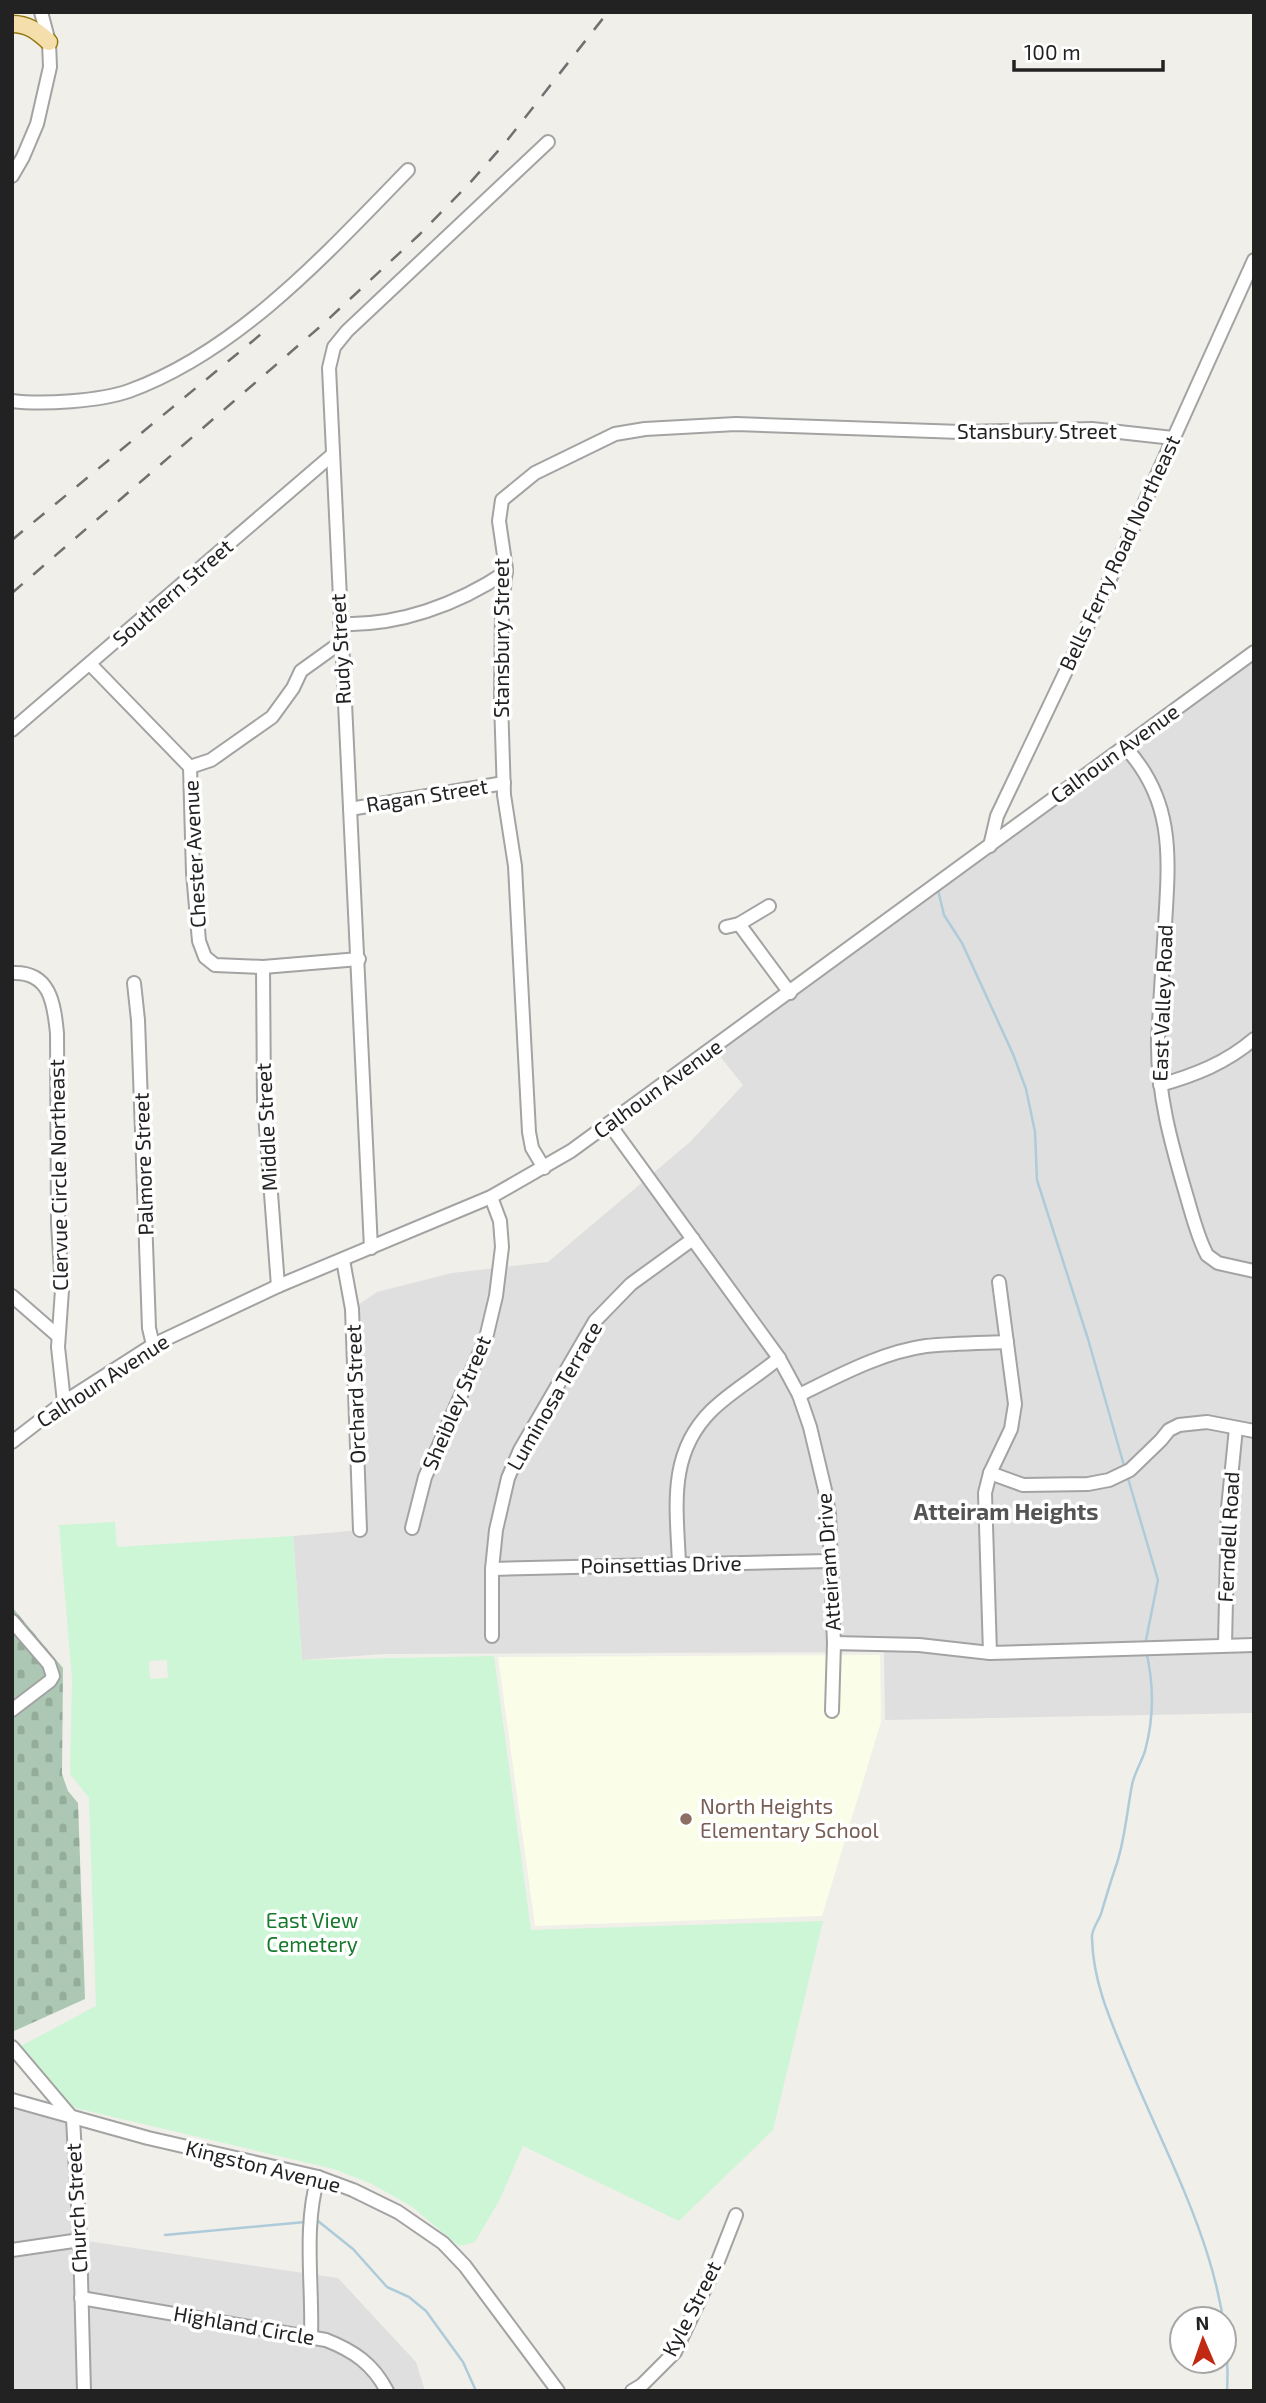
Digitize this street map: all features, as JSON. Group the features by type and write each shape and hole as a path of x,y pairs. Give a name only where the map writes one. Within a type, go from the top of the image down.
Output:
{"main road":[{"path":"12,24 22,24 36,30 49,42"}],"street":[{"path":"12,176 37,124 50,66 49,42 41,12"},
{"name":"Rudy Street","path":"371,1248 359,959 340,643 329,368 334,347 347,331 548,142"},
{"path":"12,401 68,401 126,392 160,378 215,346 249,321 352,227 408,170"},
{"name":"Bells Ferry Road Northeast","path":"990,846 997,816 1115,568 1254,260"},
{"name":"Stansbury Street","path":"544,1168 532,1148 529,1132 515,866 504,783 501,701 502,607 506,572 499,521 502,500 535,473 615,434 645,429 736,424 961,432 1092,429 1173,438"},
{"name":"Southern Street","path":"12,730 332,455"},
{"path":"340,624 362,625 436,609 490,583 506,572"},
{"path":"190,767 211,760 272,717 293,688 301,671 314,659 340,643"},
{"name":"Calhoun Avenue","path":"12,1442 64,1402 153,1345 278,1286 491,1196 544,1168 610,1125 1254,652"},
{"name":"Chester Avenue","path":"90,664 190,767 193,873 199,941 205,957 215,965 262,967"},
{"name":"East Valley Road","path":"1125,747 1134,757 1160,806 1168,848 1158,1039 1161,1100 1180,1172 1207,1255 1218,1263 1254,1271"},
{"name":"Ragan Street","path":"350,809 504,783"},
{"path":"769,906 733,925 790,993"},
{"path":"262,967 359,959"},
{"name":"Middle Street","path":"262,967 264,1101 278,1286"},
{"name":"Clervue Circle Northeast","path":"12,972 27,973 46,986 55,1011 58,1223 62,1290 58,1336 64,1402"},
{"name":"Palmore Street","path":"134,983 141,1083 149,1328 153,1345"},
{"path":"1160,1085 1214,1066 1254,1039"},
{"name":"Atteiram Drive","path":"610,1125 779,1358 799,1395 810,1427 829,1514 834,1643 919,1645 990,1653 1254,1645"},
{"name":"Sheibley Street","path":"412,1528 425,1478 486,1338 491,1317 502,1247 500,1221 491,1196"},
{"name":"Luminosa Terrace","path":"492,1636 492,1569 496,1530 508,1478 520,1450 595,1321 620,1294 693,1239"},
{"name":"Orchard Street","path":"343,1260 352,1309 356,1364 360,1530"},
{"path":"990,1653 984,1508 990,1473 1011,1429 1015,1404 999,1282"},
{"path":"12,1296 58,1336"},
{"path":"799,1395 832,1378 905,1351 925,1346 1007,1342"},
{"path":"679,1564 677,1477 688,1442 711,1410 779,1358"},
{"path":"990,1473 1023,1485 1099,1482 1129,1470 1168,1430 1179,1425 1207,1422 1254,1431"},
{"name":"Ferndell Road","path":"1225,1645 1228,1508 1236,1428"},
{"name":"Poinsettias Drive","path":"492,1569 829,1561"},
{"path":"12,1621 49,1664 52,1676 50,1681 12,1710"},
{"path":"832,1711 834,1643"},
{"name":"Church Street","path":"12,2047 73,2119 80,2240 84,2391"},
{"name":"Kingston Avenue","path":"12,2100 148,2138 318,2177 398,2212 443,2243 466,2266 558,2391"},
{"path":"311,2338 312,2196 318,2177"},
{"name":"Kyle Street","path":"632,2391 642,2385 675,2352 718,2261 736,2215"},
{"path":"12,2250 80,2240"},
{"name":"Highland Circle","path":"81,2298 326,2340 358,2355 371,2366 387,2391"}],"shaded area":[{"path":"1254,652 1254,1713 885,1720 884,1652 384,1654 302,1660 293,1536 360,1530 352,1309 377,1292 452,1273 548,1262 690,1142 743,1085 714,1049 937,892 994,845"},
{"name":"North Heights Elementary School","path":"880,1655 881,1722 822,1916 535,1926 498,1657"},
{"path":"12,2101 65,2118 80,2240 338,2278 416,2362 425,2391 12,2391"}],"green space":[{"name":"East View Cemetery","path":"115,1522 117,1547 293,1536 302,1660 494,1656 531,1930 823,1921 773,2130 679,2221 523,2146 500,2199 475,2242 459,2246 411,2206 372,2184 334,2169 71,2107 21,2046 96,2006 89,1798 70,1774 72,1679 59,1525","holes":["167,1660 168,1678 150,1679 149,1661"]},
{"path":"12,1607 63,1668 62,1774 68,1791 78,1803 85,1999 12,2032"}],"waterway":[{"path":"938,890 944,915 962,943 1013,1054 1026,1089 1035,1132 1037,1180 1088,1339 1125,1469"},
{"path":"1127,1475 1158,1580 1145,1645"},
{"path":"1146,1651 1152,1701 1148,1739 1133,1781 1120,1854 1093,1932 1093,1955 1110,2019 1181,2183 1210,2264 1221,2305 1227,2348 1227,2391"},
{"path":"315,2221 353,2249 387,2287 409,2297 426,2311 463,2362 476,2391"},
{"path":"165,2235 305,2222"}],"railway":[{"path":"12,593 322,325 420,234 505,143 608,12"},
{"path":"12,540 266,330"}],"place":[{"name":"North Heights Elementary School","path":"686,1819"}],"district":[{"name":"Atteiram Heights","path":"1006,1512"}]}
